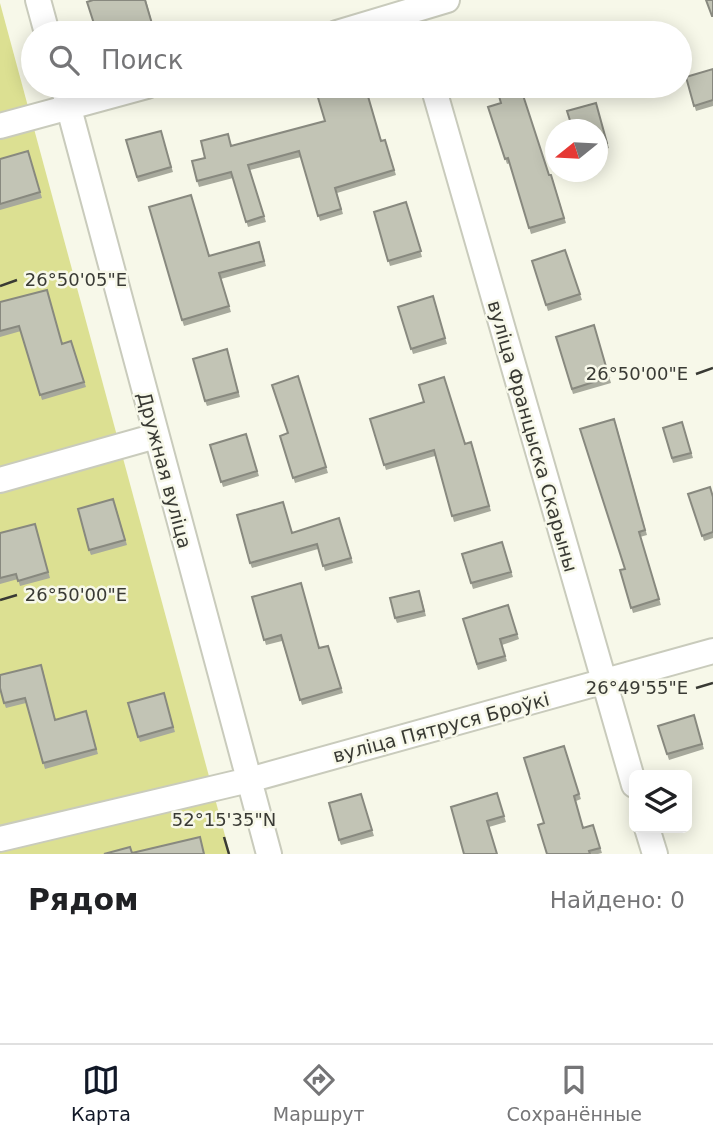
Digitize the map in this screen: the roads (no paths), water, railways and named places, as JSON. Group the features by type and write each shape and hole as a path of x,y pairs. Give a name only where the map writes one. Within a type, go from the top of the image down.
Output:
{"street":[{"path":"38,0 44,21"},
{"path":"388,21 413,15 447,0"},
{"path":"0,126 64,98"},
{"name":"Дружная вуліца","path":"66,98 269,854"},
{"name":"вуліца Францыска Скарыны","path":"436,98 630,770"},
{"path":"0,480 156,436"},
{"name":"вуліца Пятруся Броўкі","path":"0,839 249,780 713,650"},
{"path":"649,833 655,854"}]}
